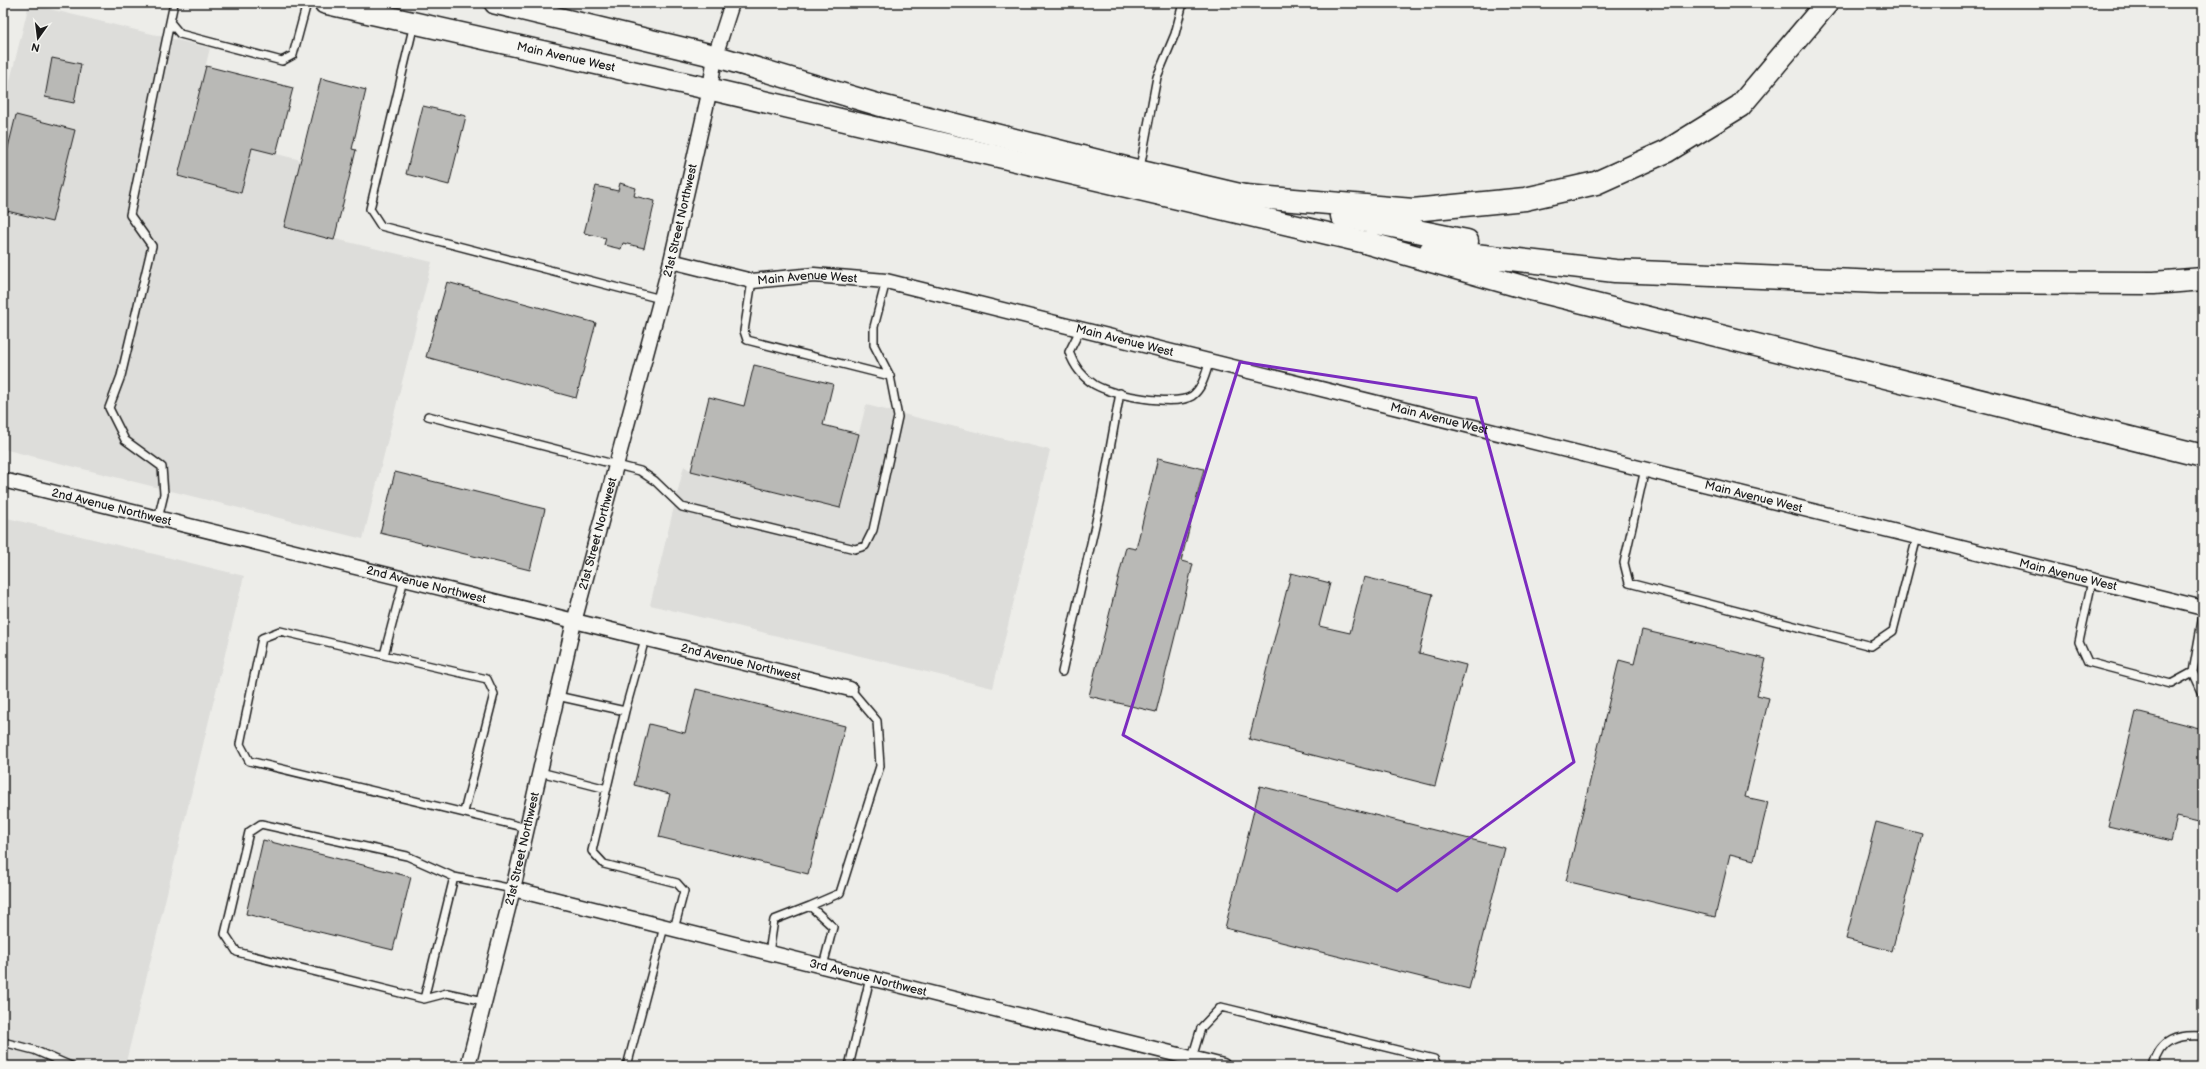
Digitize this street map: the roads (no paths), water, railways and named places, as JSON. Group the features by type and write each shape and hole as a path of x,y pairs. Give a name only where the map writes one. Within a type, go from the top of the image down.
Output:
{"highway":[{"path":"1246,196 1413,210 1525,199 1596,183 1668,151 1740,106 1827,3"},
{"path":"1246,196 1615,271"},
{"path":"1368,242 1615,271 1879,282 2154,283 2203,279"},
{"path":"1368,242 1523,287 2203,456"}],"main road":[{"name":"Main Avenue West","path":"325,3 1368,242"},
{"path":"495,3 715,56 879,104 1139,171 1246,196"}],"street":[{"name":"21st Street Northwest","path":"468,1066 513,889 574,622 671,261 710,90 715,56 732,3"},
{"name":"Main Avenue West","path":"671,261 752,281 814,275 886,281 1210,360 2203,608"},
{"name":"2nd Avenue Northwest","path":"3,480 850,689"},
{"name":"3rd Avenue Northwest","path":"513,889 1223,1066"}],"lane":[{"path":"158,519 164,494 162,467 126,440 109,408 121,376 152,246 130,215 174,3"},
{"path":"170,22 180,34 282,61 293,55 307,3"},
{"path":"1139,171 1157,76 1175,34 1183,3"},
{"path":"414,24 370,209 381,226 660,299"},
{"path":"752,281 744,331 747,340 890,376"},
{"path":"428,416 640,471 655,481 682,507 855,549 865,546 873,530 898,417 890,376 874,345 874,327 886,281"},
{"path":"1081,328 1069,352 1075,368 1096,385 1136,398 1168,400 1191,396 1203,382 1210,360"},
{"path":"1062,672 1101,499 1120,393"},
{"path":"1645,469 1624,563 1629,583 1871,646 1893,631 1917,537"},
{"path":"384,655 404,580"},
{"path":"2092,581 2079,642 2088,662 2171,684 2193,672"},
{"path":"2203,615 2193,672 2203,694"},
{"path":"464,812 494,694 487,679 280,631 262,638 240,744 249,760 527,828"},
{"path":"627,1066 669,928 684,891 677,882 604,864 592,851 625,711 645,639"},
{"path":"769,953 774,920 840,893 880,766 877,721 850,689"},
{"path":"558,696 625,711"},
{"path":"540,772 607,789"},
{"path":"484,1001 448,993 424,999 237,952 225,934 247,839 249,832 261,824 407,856 454,877 513,889"},
{"path":"424,999 454,877"},
{"path":"810,906 833,927 823,966"},
{"path":"849,1066 870,978"},
{"path":"1192,1058 1201,1028 1221,1007 1434,1059 1438,1066"},
{"path":"2153,1066 2161,1047 2171,1039 2186,1034 2203,1036"},
{"path":"3,1042 34,1050 71,1066"}]}
